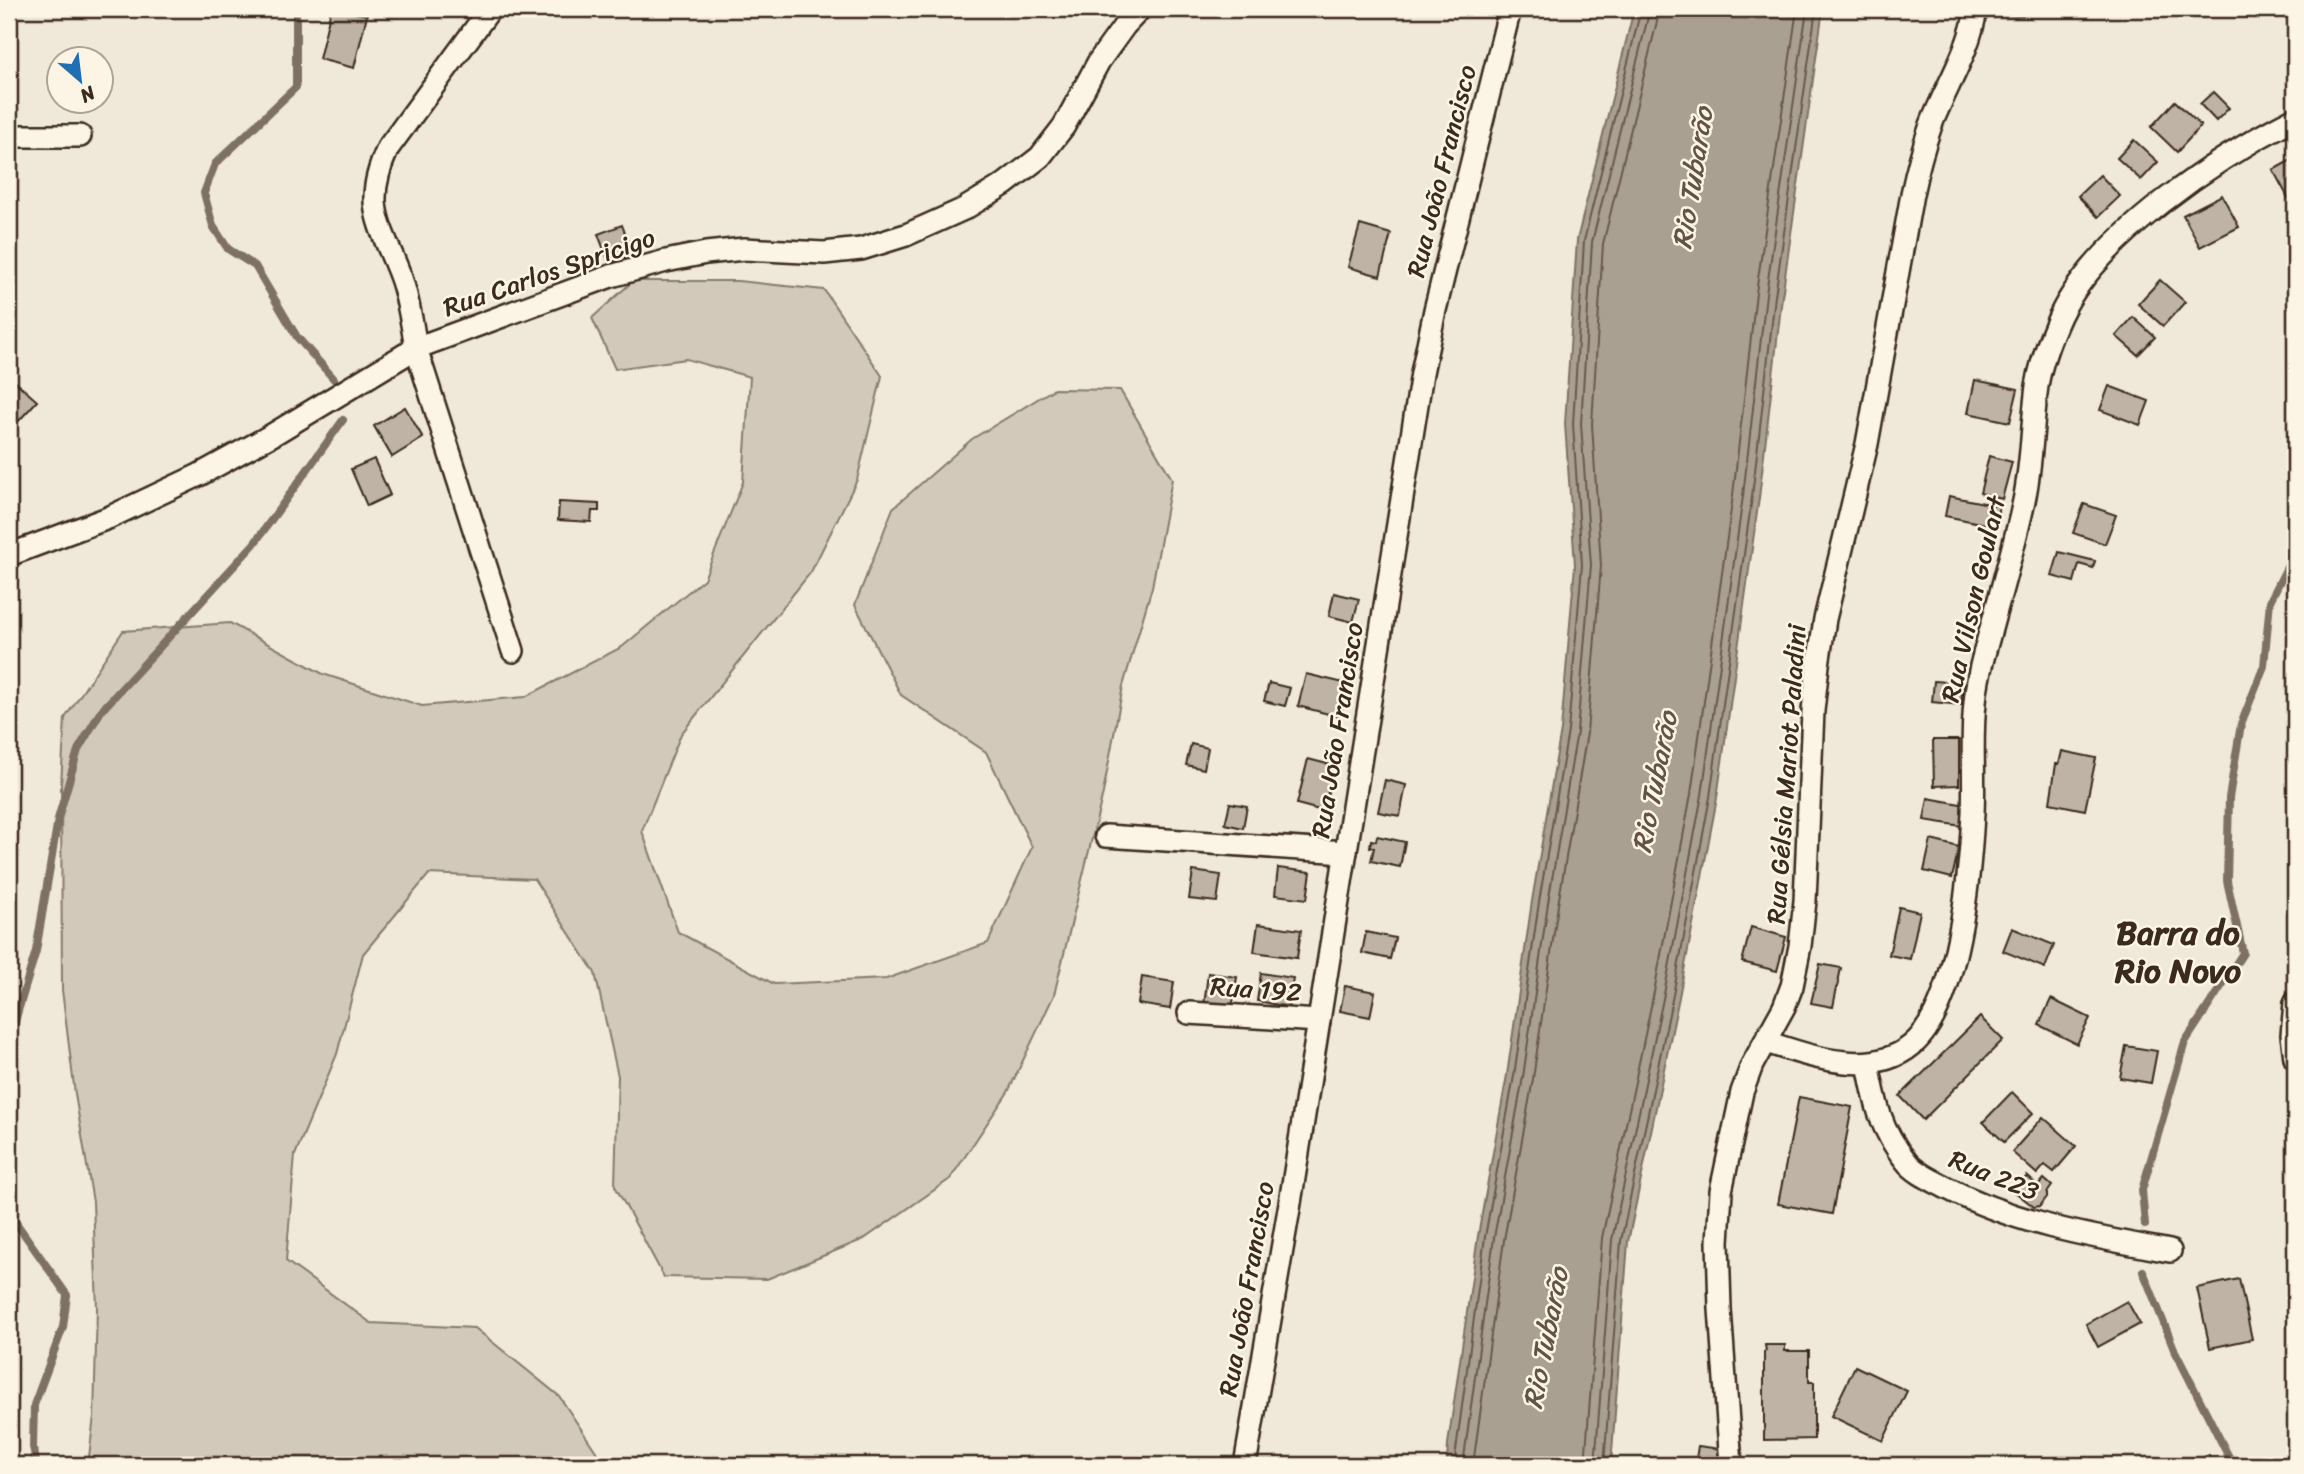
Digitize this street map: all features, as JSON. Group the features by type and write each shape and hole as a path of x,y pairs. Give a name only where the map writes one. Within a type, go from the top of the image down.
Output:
{"street":[{"path":"489,9 388,148 373,194 374,210 381,233 408,298 416,348 513,651"},
{"name":"Rua Carlos Spricigo","path":"9,555 108,518 199,475 282,429 416,348 611,276 706,253 744,249 824,253 861,249 906,235 964,209 1006,184 1040,157 1064,127 1099,61 1140,9"},
{"name":"Rua João Francisco","path":"1245,1465 1422,373 1435,310 1510,9"},
{"name":"Rua Gélsia Mariot Paladini","path":"1731,1465 1720,1309 1718,1242 1721,1191 1742,1092 1752,1065 1766,1042 1792,986 1805,901 1813,711 1825,619 1867,444 1920,157 1971,36 1976,9"},
{"name":"Rua Vilson Goulart","path":"1766,1042 1808,1055 1868,1063 1894,1056 1912,1045 1925,1031 1938,1009 1949,977 1959,928 1970,842 1975,705 1979,673 2024,499 2037,384 2045,352 2062,313 2082,280 2113,247 2194,178 2295,118"},
{"path":"9,136 80,136"},
{"path":"1106,836 1346,852"},
{"path":"2295,1003 2292,1035 2295,1058"},
{"name":"Rua 192","path":"1189,1013 1319,1021"},
{"name":"Rua 223","path":"1868,1063 1877,1112 1889,1137 1907,1163 1928,1178 1972,1201 2023,1219 2071,1233 2170,1251"}],"shaded area":[{"path":"633,281 738,281 824,290 882,376 857,480 811,572 681,734 642,831 678,932 774,984 886,979 988,943 1032,847 986,752 901,695 855,605 893,508 972,439 1054,389 1120,390 1172,479 1152,587 1123,686 1103,793 1054,995 1008,1092 950,1179 864,1239 767,1279 664,1277 615,1186 618,1076 595,973 534,879 429,874 363,954 337,1054 295,1155 286,1261 371,1323 475,1328 559,1396 605,1465 88,1465 94,1416 97,1308 93,1202 75,1094 62,990 61,784 65,718 123,631 230,623 323,674 422,706 525,697 622,647 704,579 743,482 750,377 686,359 615,369 592,318"}],"water":[{"name":"Rio Tubarão","path":"1634,9 1823,9 1782,297 1759,498 1717,798 1628,1242 1611,1465 1447,1465 1478,1236 1507,1075 1532,901 1561,730 1575,565 1565,424 1577,240"}],"building":[{"path":"331,9 367,15 354,68 319,59"},
{"path":"2002,9 2024,9 2023,16 2001,15"},
{"path":"2213,92 2229,108 2216,121 2200,104"},
{"path":"2175,101 2201,126 2177,152 2151,127"},
{"path":"2134,140 2158,162 2141,180 2117,158"},
{"path":"2295,158 2295,198 2290,201 2273,170"},
{"path":"2100,175 2120,196 2098,217 2078,196"},
{"path":"2222,195 2239,227 2200,247 2183,215"},
{"path":"622,225 633,254 609,263 598,234"},
{"path":"1360,225 1391,234 1380,276 1348,267"},
{"path":"2160,280 2185,302 2163,326 2138,304"},
{"path":"2133,317 2155,337 2138,355 2116,336"},
{"path":"9,376 37,401 15,425 9,420"},
{"path":"1975,380 2018,389 2010,422 1968,413"},
{"path":"2109,386 2149,401 2140,425 2100,410"},
{"path":"405,407 423,438 392,457 374,426"},
{"path":"1989,456 2012,462 2002,499 1980,493"},
{"path":"374,459 390,495 367,506 351,469"},
{"path":"1949,496 1999,506 1995,526 1945,516"},
{"path":"559,502 599,504 599,511 592,511 591,522 558,520"},
{"path":"2084,504 2116,515 2105,544 2073,533"},
{"path":"2059,552 2095,561 2093,568 2079,564 2074,582 2052,576"},
{"path":"1334,593 1359,599 1353,622 1329,616"},
{"path":"1306,674 1348,684 1340,717 1298,706"},
{"path":"1934,681 1963,683 1961,705 1932,702"},
{"path":"1269,683 1290,688 1285,706 1264,701"},
{"path":"1933,740 1959,740 1959,785 1934,786"},
{"path":"1191,744 1208,748 1204,769 1186,765"},
{"path":"2062,751 2096,758 2085,810 2050,803 2056,764 2059,764"},
{"path":"1308,759 1335,766 1323,811 1297,804"},
{"path":"1385,780 1406,785 1400,816 1378,812"},
{"path":"1928,798 1966,805 1962,826 1924,820"},
{"path":"1230,803 1247,806 1243,828 1225,824"},
{"path":"1377,836 1405,842 1400,867 1371,861 1374,848 1370,847 1371,840 1376,841"},
{"path":"1931,840 1959,847 1952,878 1924,871"},
{"path":"1278,868 1311,872 1307,899 1275,895"},
{"path":"1193,871 1221,875 1217,902 1189,899"},
{"path":"1899,907 1920,912 1910,959 1889,955"},
{"path":"1258,924 1301,930 1297,958 1254,952"},
{"path":"1751,927 1786,937 1777,971 1742,962"},
{"path":"2012,928 2054,945 2045,968 2003,951"},
{"path":"1366,932 1395,938 1390,959 1362,953"},
{"path":"1820,964 1841,968 1833,1007 1811,1003"},
{"path":"1208,973 1237,977 1232,1009 1204,1005"},
{"path":"1261,973 1293,978 1289,1007 1257,1001"},
{"path":"1142,977 1174,982 1170,1009 1138,1004"},
{"path":"1345,986 1375,992 1370,1017 1340,1011"},
{"path":"2051,999 2090,1018 2077,1044 2039,1025"},
{"path":"1980,1017 2003,1040 1923,1120 1900,1096"},
{"path":"2126,1046 2157,1051 2151,1083 2120,1078"},
{"path":"2012,1092 2033,1113 2004,1142 1983,1122"},
{"path":"1799,1097 1852,1107 1832,1214 1778,1204"},
{"path":"2043,1117 2076,1146 2054,1172 2045,1165 2037,1174 2012,1152"},
{"path":"2027,1176 2038,1186 2044,1179 2052,1186 2040,1206 2034,1207 2014,1191"},
{"path":"2239,1279 2252,1339 2210,1348 2197,1288"},
{"path":"2127,1301 2140,1324 2098,1347 2086,1324"},
{"path":"1765,1345 1785,1345 1785,1351 1809,1351 1809,1382 1814,1382 1814,1439 1764,1440"},
{"path":"1855,1366 1907,1391 1883,1441 1831,1416"},
{"path":"1698,1446 1721,1449 1718,1465 1695,1465"},
{"path":"2209,1455 2213,1465 2187,1465 2187,1464"}],"waterway":[{"path":"296,9 296,87 215,164 204,193 213,226 228,249 255,266 297,337 334,379"},
{"path":"9,1052 12,1031 36,951 58,819 78,750 101,711 254,544 343,420"},
{"path":"2145,1225 2142,1190 2185,1042 2243,953 2227,881 2229,798 2241,724 2264,666 2270,601 2295,551"},
{"path":"9,1119 9,1134"},
{"path":"9,1191 12,1217 67,1295 63,1327 34,1405 33,1447 37,1465"},
{"path":"2143,1271 2175,1351 2233,1465"}],"district":[{"name":"Barra do Rio Novo","path":"2178,951"}]}
